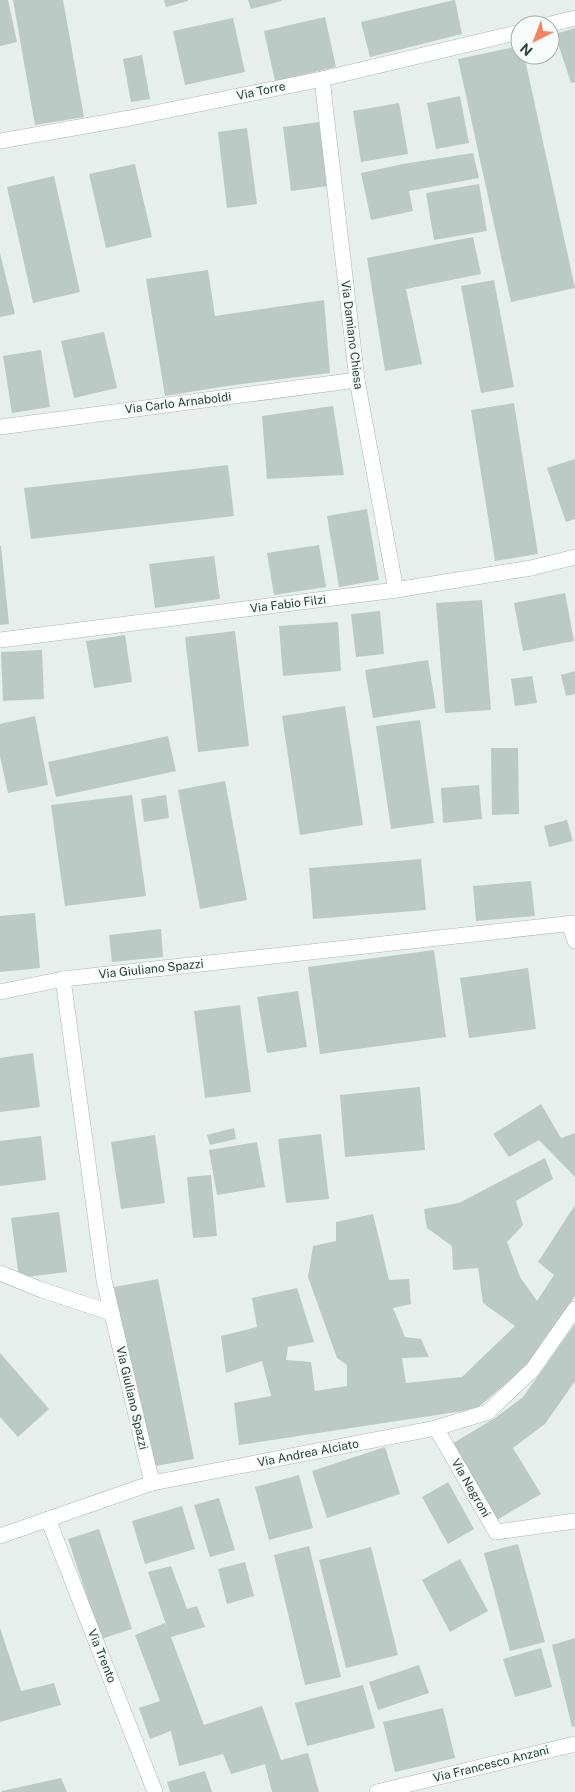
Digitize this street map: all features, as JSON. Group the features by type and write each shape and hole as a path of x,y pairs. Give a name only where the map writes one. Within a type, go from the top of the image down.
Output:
{"street":[{"path":"560,22 575,18"},
{"name":"Via Torre","path":"0,141 130,118 322,79 510,34"},
{"name":"Via Damiano Chiesa","path":"322,79 357,380 396,590"},
{"name":"Via Carlo Arnaboldi","path":"0,427 357,380"},
{"name":"Via Fabio Filzi","path":"0,640 396,590 531,568 575,557"},
{"path":"572,923 575,941"},
{"name":"Via Giuliano Spazzi","path":"152,1483 104,1280 63,979 572,923"},
{"path":"0,992 63,979"},
{"path":"0,1273 42,1290 112,1313"},
{"name":"Via Andrea Alciato","path":"0,1536 152,1483 436,1428 488,1412 533,1369 575,1309"},
{"name":"Via Negroni","path":"436,1428 496,1532 575,1521"},
{"name":"Via Trento","path":"48,1519 155,1792"},
{"name":"Via Francesco Anzani","path":"377,1792 575,1744"}],"building":[{"path":"0,0 8,0 17,42 0,46"},
{"path":"13,0 63,0 84,117 35,125"},
{"path":"164,0 188,0 188,1 166,7"},
{"path":"248,0 282,0 282,1 251,9"},
{"path":"455,0 462,34 370,57 361,22"},
{"path":"325,17 336,67 275,81 264,31"},
{"path":"233,18 245,72 185,85 173,31"},
{"path":"575,28 575,82 571,83 560,49 560,32"},
{"path":"510,48 510,65 526,65 575,288 511,302 458,59"},
{"path":"142,55 150,99 131,102 123,59"},
{"path":"460,96 469,143 436,149 427,103"},
{"path":"399,103 408,154 361,162 353,111"},
{"path":"319,122 328,186 291,191 283,127"},
{"path":"247,128 257,204 227,208 218,132"},
{"path":"473,153 479,178 409,191 413,211 371,220 361,173"},
{"path":"135,164 152,237 106,248 89,174"},
{"path":"54,176 80,292 33,303 7,187"},
{"path":"479,184 487,231 434,240 426,193"},
{"path":"473,237 481,274 406,289 422,364 385,371 367,258"},
{"path":"0,253 15,314 0,317"},
{"path":"208,270 215,316 324,300 330,373 165,396 146,279"},
{"path":"494,280 514,387 481,393 461,286"},
{"path":"104,332 117,388 74,398 61,341"},
{"path":"41,350 50,407 12,413 3,356"},
{"path":"514,403 538,554 495,561 471,410"},
{"path":"333,406 344,475 267,479 262,416"},
{"path":"575,459 575,519 566,522 547,468"},
{"path":"228,465 234,516 31,539 24,488"},
{"path":"367,509 379,580 339,587 327,516"},
{"path":"319,545 326,587 274,595 267,553"},
{"path":"0,546 9,624 0,625"},
{"path":"214,556 220,599 155,608 149,564"},
{"path":"565,593 574,641 523,651 514,603"},
{"path":"482,600 491,710 445,713 436,603"},
{"path":"380,611 384,654 356,657 351,614"},
{"path":"338,622 341,671 283,676 279,626"},
{"path":"235,631 249,746 198,752 185,637"},
{"path":"125,635 132,682 94,688 86,641"},
{"path":"42,650 44,699 3,701 1,652"},
{"path":"428,660 436,708 373,718 365,670"},
{"path":"575,671 575,694 566,696 561,675"},
{"path":"532,676 537,703 515,706 511,679"},
{"path":"345,706 363,825 300,835 282,716"},
{"path":"35,716 48,785 8,793 0,756 0,724"},
{"path":"420,720 434,823 391,829 376,726"},
{"path":"168,736 176,771 56,797 48,762"},
{"path":"491,748 518,748 519,814 492,815"},
{"path":"225,781 247,900 200,909 178,790"},
{"path":"479,785 482,819 443,823 441,788"},
{"path":"132,795 146,896 65,906 51,805"},
{"path":"166,795 169,818 144,822 141,799"},
{"path":"567,820 573,841 549,847 544,826"},
{"path":"421,859 426,910 313,919 309,868"},
{"path":"531,881 535,916 476,921 473,886"},
{"path":"35,913 40,968 0,972 0,916"},
{"path":"161,929 163,957 112,962 109,935"},
{"path":"434,950 446,1037 320,1054 308,967"},
{"path":"528,968 536,1029 469,1038 460,978"},
{"path":"298,991 307,1047 267,1053 257,997"},
{"path":"240,1005 251,1092 205,1098 194,1011"},
{"path":"33,1053 40,1107 0,1112 0,1058"},
{"path":"420,1087 425,1150 345,1157 340,1095"},
{"path":"541,1104 561,1138 575,1133 575,1177 539,1140 509,1157 493,1134"},
{"path":"234,1128 236,1139 210,1145 207,1135"},
{"path":"321,1134 329,1199 286,1203 278,1139"},
{"path":"155,1135 165,1203 121,1209 111,1142"},
{"path":"41,1136 46,1180 0,1186 0,1141"},
{"path":"257,1142 265,1187 217,1195 209,1150"},
{"path":"545,1158 553,1179 516,1201 523,1225 507,1242 520,1277 537,1301 554,1275 538,1262 575,1205 575,1296 529,1364 476,1409 239,1445 234,1403 271,1396 262,1361 226,1373 221,1336 257,1327 252,1298 297,1288 314,1342 288,1347 286,1360 311,1362 315,1391 347,1386 347,1365 337,1358 308,1277 313,1246 336,1241 336,1222 373,1214 389,1280 409,1279 411,1304 393,1308 405,1337 421,1339 429,1357 402,1358 406,1383 462,1377 515,1326 483,1303 478,1268 453,1270 452,1246 427,1228 424,1209 459,1203"},
{"path":"211,1175 217,1236 193,1238 187,1177"},
{"path":"59,1212 67,1272 19,1278 11,1218"},
{"path":"158,1279 194,1459 150,1467 114,1287"},
{"path":"575,1324 575,1381 545,1424 513,1448 541,1494 495,1521 450,1445 495,1418 523,1397"},
{"path":"0,1353 49,1409 18,1437 0,1417"},
{"path":"385,1447 400,1494 327,1518 312,1471"},
{"path":"299,1475 313,1528 269,1540 255,1487"},
{"path":"448,1482 474,1529 448,1544 422,1497"},
{"path":"219,1498 235,1550 210,1557 194,1505"},
{"path":"182,1506 195,1549 145,1564 132,1521"},
{"path":"99,1529 132,1629 101,1639 68,1539"},
{"path":"518,1544 545,1642 510,1651 484,1553"},
{"path":"309,1546 341,1677 305,1685 274,1555"},
{"path":"371,1547 398,1655 346,1668 319,1560"},
{"path":"460,1559 488,1611 450,1632 422,1580"},
{"path":"245,1562 254,1596 227,1604 218,1569"},
{"path":"171,1566 187,1609 197,1606 205,1627 171,1637 204,1725 262,1706 281,1760 308,1753 319,1792 272,1792 265,1764 231,1774 223,1754 179,1766 171,1731 150,1739 139,1708 160,1701 135,1635 165,1623 168,1630 148,1572"},
{"path":"0,1628 21,1691 54,1683 61,1705 0,1722"},
{"path":"575,1638 575,1726 572,1727 552,1645"},
{"path":"541,1648 552,1687 515,1697 503,1659"},
{"path":"419,1665 429,1693 378,1710 369,1682"},
{"path":"363,1685 375,1728 307,1746 295,1703"},
{"path":"443,1708 455,1758 395,1772 383,1722"},
{"path":"205,1771 212,1792 170,1792 167,1782"},
{"path":"61,1778 67,1792 2,1792 2,1791"}]}
